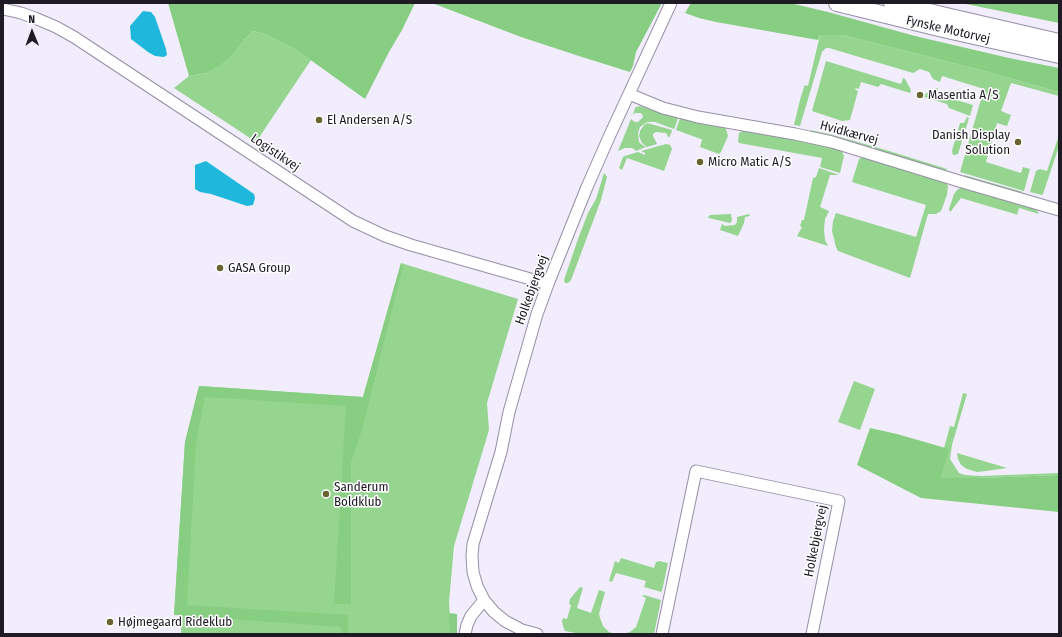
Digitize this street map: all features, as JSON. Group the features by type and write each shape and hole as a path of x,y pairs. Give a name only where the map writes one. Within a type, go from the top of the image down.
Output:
{"highway":[{"name":"Fynske Motorvej","path":"837,3 1059,55"},
{"name":"Fynske Motorvej","path":"892,3 1059,42"}],"street":[{"name":"Holkebjergvej","path":"537,634 522,630 505,621 494,612 484,600 478,590 473,572 473,544 501,452 508,412 537,314 548,284 587,186 672,3"},
{"name":"Logistikvej","path":"3,9 35,18 74,37 354,221 384,236 411,245 548,284"},
{"name":"Hvidkærvej","path":"629,94 663,108 698,117 832,142 1059,210"},
{"name":"Holkebjergvej","path":"662,634 696,471 839,501 812,634"},
{"path":"465,634 466,625 470,616 484,600"}],"green space":[{"path":"168,3 415,3 365,99 298,51 265,34 253,31 231,57 220,65 207,73 189,76"},
{"path":"432,3 662,3 636,52 630,72 521,37"},
{"path":"691,3 790,3 828,12 915,36 1059,68 1059,92 981,70 842,35 820,35 818,40 699,18 685,13"},
{"path":"964,3 1059,3 1059,23 966,4"},
{"path":"253,31 265,34 298,51 311,60 256,142 174,88 189,76 207,73 231,57"},
{"path":"820,35 842,35 981,70 1059,92 1059,96 1011,83 1001,111 1011,115 1007,126 997,123 986,162 1021,173 1023,167 1030,169 1024,191 960,172 984,89 942,76 940,82 933,79 929,72 920,69 913,73 826,48 822,52 800,126 794,125 804,87 805,85 808,86"},
{"path":"826,61 901,84 903,78 911,90 910,93 881,84 878,87 861,82 859,89 855,89 858,91 850,120 842,121 812,111"},
{"path":"938,88 937,94 973,105 970,116 949,108 947,104 924,97 925,94"},
{"path":"640,106 678,118 675,127 674,129 655,122 647,122 640,127 638,133 639,142 646,147 636,151 631,148 625,148 618,151 631,119 638,122 643,117 640,113 635,113 633,115 635,108"},
{"path":"967,117 969,118 958,154 953,155 952,151 960,123 964,123"},
{"path":"680,118 721,126 726,129 728,136 721,152 719,154 700,147 701,139 676,130"},
{"path":"647,123 672,130 669,138 666,133 656,132 653,136 657,144 647,147 642,143 639,136 640,131"},
{"path":"744,130 838,149 842,151 844,156 840,173 820,167 822,158 739,143 739,133"},
{"path":"810,130 886,150 947,170 938,169 812,132"},
{"path":"1059,135 1059,146 1043,194 1030,192 1036,171 1040,169 1047,171"},
{"path":"666,144 670,145 672,149 664,171 627,158 622,170 619,168 623,157 638,152 645,155 645,153 641,151"},
{"path":"863,157 945,181 948,186 947,195 941,211 936,214 928,214 910,278 838,251 836,247 832,231 836,213 916,237 926,205 852,182 859,159"},
{"path":"819,168 839,175 830,175 820,207 829,211 825,219 824,230 825,240 828,246 797,236 802,227 800,226 802,220 804,220 813,178 816,177"},
{"path":"604,173 607,177 601,200 571,280 568,283 565,283 564,280 578,239 588,213 596,199"},
{"path":"964,175 1023,192 1020,193 965,177"},
{"path":"962,187 1034,207 1039,214 1019,208 1017,215 961,198 950,212 949,209 954,194"},
{"path":"731,214 732,221 730,223 708,217 710,215"},
{"path":"749,214 750,216 745,217 738,236 720,230 722,224 725,226 735,225 737,222 737,217"},
{"name":"Sanderum Boldklub","path":"401,263 518,299 487,403 489,430 454,546 449,602 451,634 181,634 181,615 174,615 185,442 199,386 363,397"},
{"path":"401,263 403,267 362,430 351,462 351,604 334,604 346,406 205,397 196,444 187,605 348,615 348,634 342,634 341,627 174,615 185,442 199,386 363,397"},
{"path":"854,381 875,389 860,430 838,422"},
{"path":"963,393 967,394 952,445 950,459 959,473 981,476 1059,473 1059,475 941,478 948,449 944,448 950,426 954,427"},
{"path":"870,428 949,449 941,478 1059,475 1059,512 921,498 857,465"},
{"path":"957,453 1007,468 977,472 967,469 961,465"},
{"path":"621,558 654,568 656,562 659,561 668,563 662,591 644,587 646,581 616,573 612,582 609,581 615,561 619,563"},
{"path":"580,587 583,588 577,608 591,613 599,590 605,592 599,614 603,626 609,632 615,634 581,634 565,631 562,621 563,618 567,619 571,605 569,604 570,599"},
{"path":"644,595 661,600 654,634 623,634 630,632 636,627 646,598 642,596"},
{"path":"449,613 457,614 457,634 450,634"}],"water":[{"path":"143,11 151,12 155,17 166,49 167,55 164,57 155,56 131,39 130,26"},
{"path":"206,161 254,194 255,198 253,205 247,206 211,194 200,192 195,189 195,165"}],"place":[{"name":"Masentia A/S","path":"920,95"},
{"name":"El Andersen A/S","path":"319,120"},
{"name":"Danish Display Solution","path":"1018,142"},
{"name":"Micro Matic A/S","path":"700,162"},
{"name":"GASA Group","path":"220,268"},
{"name":"Sanderum Boldklub","path":"326,494"},
{"name":"Højmegaard Rideklub","path":"110,622"}]}
